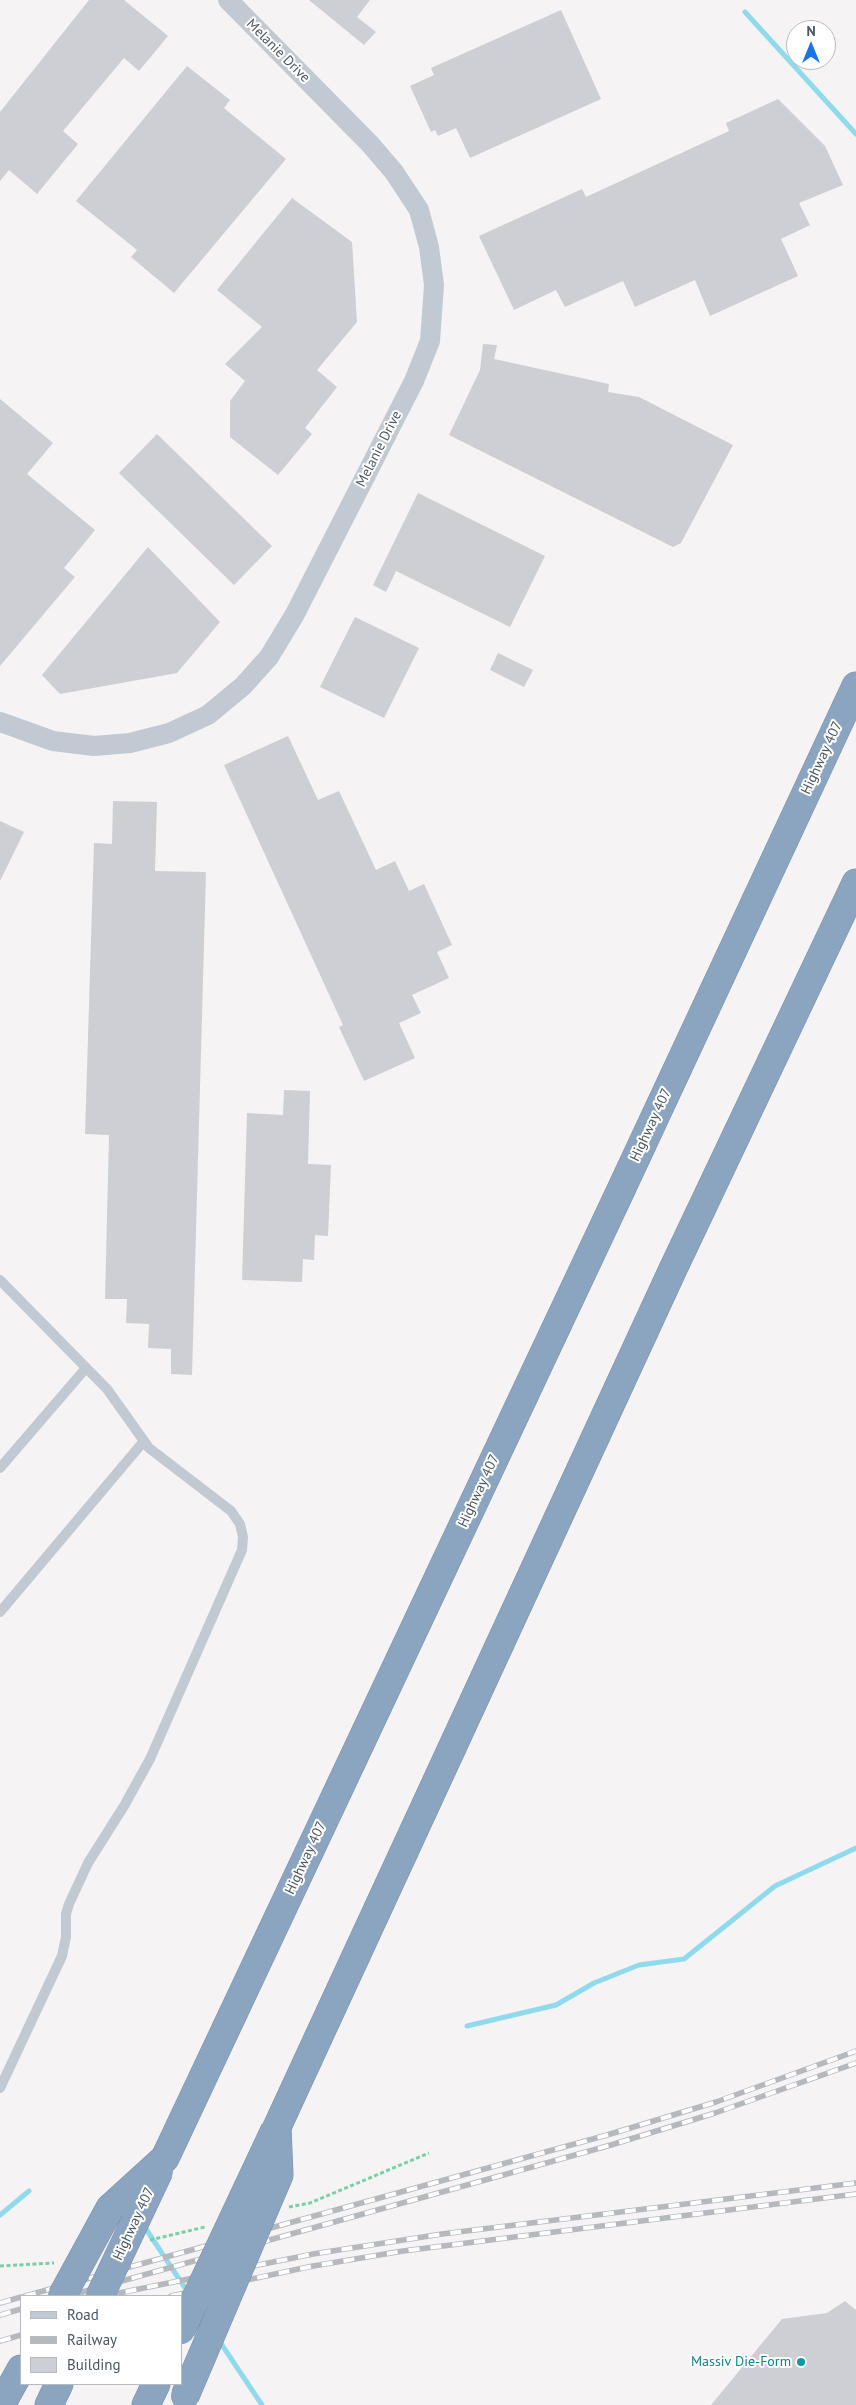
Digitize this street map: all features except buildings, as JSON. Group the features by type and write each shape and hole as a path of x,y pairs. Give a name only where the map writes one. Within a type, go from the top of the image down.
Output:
{"highway":[{"name":"Highway 407","path":"100,2295 620,1194 856,686"},
{"path":"182,2328 277,2127 673,1269 856,883"},
{"path":"184,2401 279,2175 277,2127"},
{"path":"63,2295 110,2208 164,2158"},
{"path":"2,2405 20,2371"},
{"path":"49,2405 59,2385"},
{"path":"146,2405 156,2385"}],"street":[{"name":"Melanie Drive","path":"0,722 53,741 94,746 130,743 169,732 208,715 243,686 269,657 295,614 414,382 430,341 434,285 429,247 418,210 394,172 370,144 228,0"}],"lane":[{"path":"0,1280 107,1389 149,1448 232,1511 240,1524 243,1536 242,1550 150,1759 124,1806 88,1863 69,1904 66,1914 66,1936 62,1956 0,2088"},
{"path":"0,1468 86,1368"},
{"path":"0,1612 144,1441"}],"waterway":[{"path":"745,12 856,134"},
{"path":"467,2026 556,2005 594,1983 639,1965 684,1959 775,1886 856,1848"},
{"path":"0,2215 29,2191"},
{"path":"144,2226 189,2294"},
{"path":"218,2339 262,2405"}],"railway":[{"path":"29,2295 607,2135 716,2102 856,2051"},
{"path":"72,2295 611,2145 715,2113 856,2063"},
{"path":"109,2295 313,2254 442,2234 856,2183"},
{"path":"176,2295 313,2266 403,2251 856,2194"},
{"path":"0,2303 20,2297"},
{"path":"0,2315 20,2309"},
{"path":"0,2341 20,2335"}],"place":[{"name":"Massiv Die-Form","path":"801,2362"}]}
